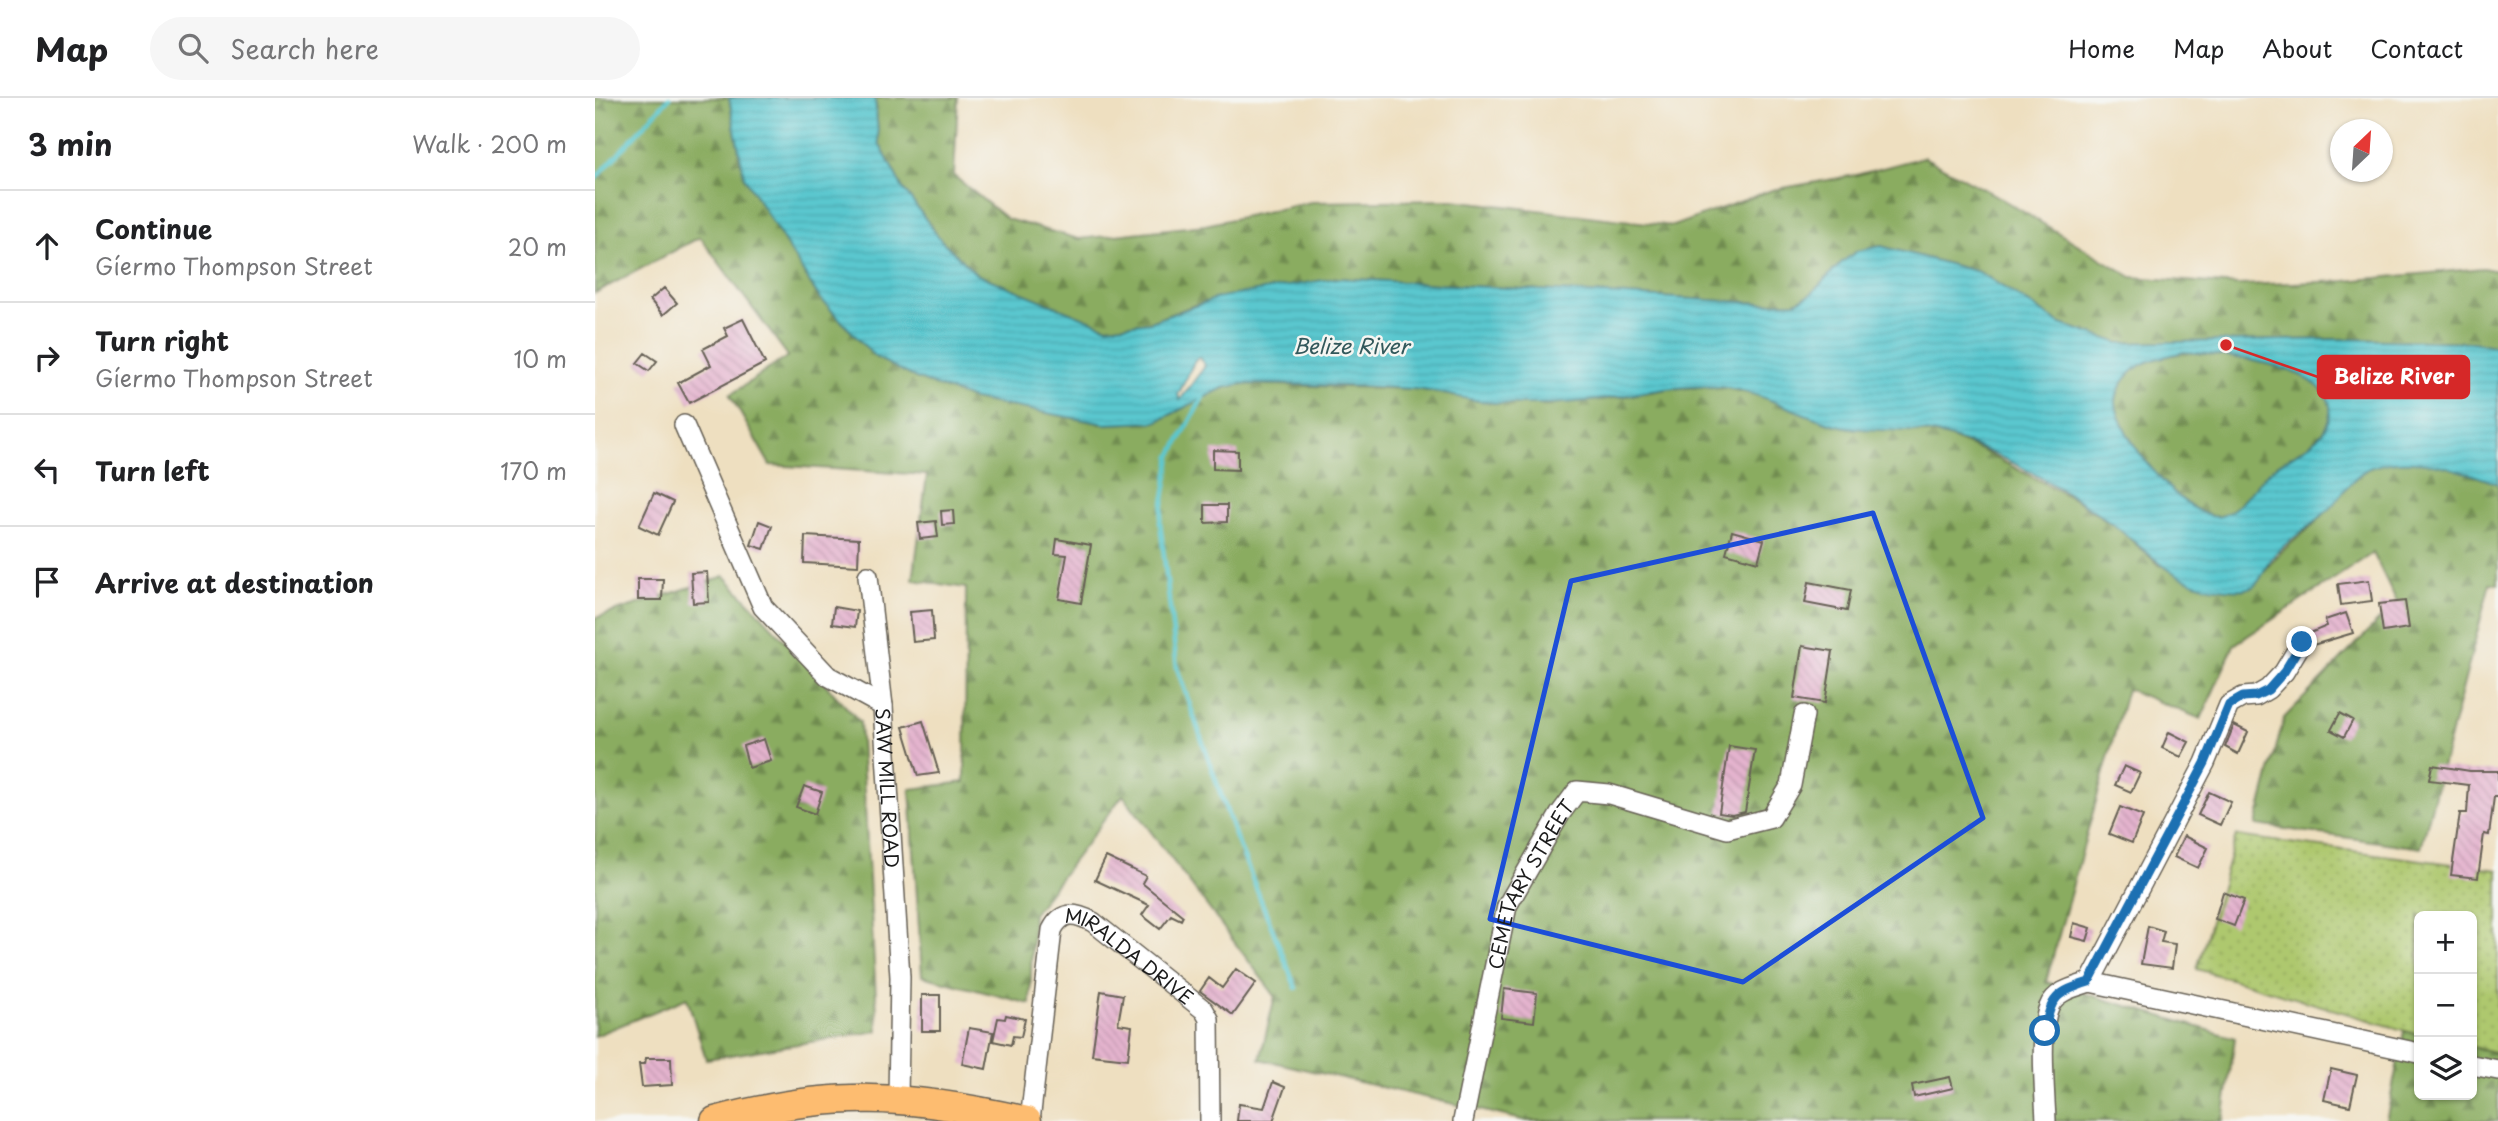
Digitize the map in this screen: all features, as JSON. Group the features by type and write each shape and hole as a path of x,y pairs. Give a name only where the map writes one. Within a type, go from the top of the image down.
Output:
{"highway":[{"path":"715,1121 801,1101 898,1098 954,1104 1029,1121"}],"street":[{"name":"SAW MILL ROAD","path":"684,425 762,607 828,676 883,706 900,976 898,1098"},
{"path":"868,576 883,706"},
{"path":"2089,982 2205,763 2229,705 2243,697 2256,696 2268,690 2284,672 2302,642"},
{"name":"CEMETARY STREET","path":"1463,1121 1507,906 1560,814 1577,791 1609,794 1727,829 1771,818 1791,785 1804,715"},
{"name":"MIRALDA DRIVE","path":"1029,1121 1052,930 1057,920 1067,914 1079,915 1093,922 1204,1010 1209,1019 1210,1121"},
{"path":"2046,1121 2045,1031 2049,1006 2057,996 2089,982 2414,1052"},
{"path":"2477,1066 2498,1070"}],"highlighted area":[{"path":"1873,513 1983,818 1743,982 1490,919 1571,581"}],"green space":[{"path":"595,98 729,98 744,177 819,297 875,357 916,378 973,399 1104,424 1156,422 1223,388 1242,384 1417,389 1491,403 1548,404 1601,400 1674,388 1721,387 1761,396 1829,423 1855,429 1896,428 1946,436 1981,450 2078,501 2119,529 2159,565 2257,583 2277,556 2316,522 2353,479 2368,468 2400,460 2434,463 2498,484 2498,584 2490,583 2421,848 2256,825 2284,718 2397,602 2373,553 2234,645 2201,719 2127,689 2046,982 2235,1038 2223,1121 1990,1121 1977,1118 1976,1121 1527,1121 1260,1059 1275,996 1123,795 1033,914 1030,1004 922,976 910,789 965,782 966,588 913,580 927,475 770,465 730,395 788,356 700,237 595,293"},
{"path":"875,98 958,98 954,176 1007,219 1079,239 1205,225 1311,202 1453,200 1673,226 1772,190 1856,175 1924,157 1997,196 2132,277 2238,285 2345,281 2483,268 2498,271 2498,347 2473,342 2341,339 2119,343 2061,324 1979,272 1881,246 1842,262 1810,295 1795,302 1761,303 1336,278 1195,305 1150,322 1107,327 976,274 941,240 902,187 879,143"},
{"path":"2184,352 2227,356 2283,369 2307,379 2324,392 2331,410 2318,437 2272,469 2242,502 2221,516 2207,515 2173,492 2140,453 2119,415 2117,396 2131,373 2149,361"},
{"path":"725,576 860,722 878,1031 706,1059 687,998 595,1036 595,618"},
{"path":"2236,836 2498,870 2498,1053 2477,1048 2477,911 2414,911 2414,1034 2197,969"},
{"path":"2404,1031 2414,1034 2414,1100 2477,1100 2477,1048 2498,1053 2498,1121 2386,1121"}],"water":[{"path":"729,98 875,98 879,143 902,187 941,240 976,274 1107,327 1150,322 1220,297 1336,278 1761,303 1795,302 1810,295 1842,262 1857,251 1881,246 1979,272 2061,324 2119,343 2341,339 2473,342 2498,347 2498,484 2452,468 2420,462 2388,463 2372,467 2353,480 2321,516 2277,552 2255,585 2229,589 2205,586 2180,577 2103,517 2037,475 1989,452 1931,433 1844,427 1734,389 1705,386 1676,388 1590,401 1522,404 1485,402 1413,389 1242,384 1223,388 1156,422 1105,424 973,399 916,378 875,357 819,297 744,177","holes":["2184,352 2227,356 2283,369 2307,379 2324,392 2330,410 2323,431 2318,437 2272,469 2242,502 2221,516 2207,515 2173,492 2140,453 2119,415 2117,396 2131,373 2149,361","1200,357 1205,366 1180,400 1178,395 1195,360"]}],"building":[{"path":"664,288 677,303 663,315 650,300"},
{"path":"743,319 765,363 689,403 678,383 711,365 703,349 728,336 724,328"},
{"path":"645,353 657,361 649,371 637,363"},
{"path":"1213,450 1238,451 1238,470 1213,469"},
{"path":"654,493 673,502 658,535 639,526"},
{"path":"1205,505 1227,505 1227,522 1205,523"},
{"path":"953,510 954,524 942,525 941,511"},
{"path":"759,521 772,526 764,549 751,545"},
{"path":"936,521 938,537 920,539 918,523"},
{"path":"1732,531 1764,540 1758,562 1726,553"},
{"path":"805,536 859,539 858,566 804,563"},
{"path":"1057,539 1091,545 1081,603 1059,599 1067,555 1055,554"},
{"path":"707,572 709,602 693,603 691,573"},
{"path":"638,579 663,579 662,600 638,600"},
{"path":"2369,580 2372,601 2341,605 2338,584"},
{"path":"1809,582 1851,590 1847,611 1805,603"},
{"path":"2405,601 2409,628 2383,632 2379,604"},
{"path":"834,607 857,611 855,627 832,624"},
{"path":"932,610 934,640 913,642 910,612"},
{"path":"2346,613 2353,633 2313,645 2310,633 2327,626 2325,620"},
{"path":"1802,646 1833,651 1825,703 1794,698"},
{"path":"2340,713 2353,720 2344,737 2331,730"},
{"path":"923,721 939,773 918,776 903,727"},
{"path":"2234,725 2248,732 2238,754 2225,747"},
{"path":"2169,732 2189,742 2181,757 2162,748"},
{"path":"764,739 771,761 749,768 743,746"},
{"path":"1729,746 1755,750 1745,812 1732,815 1719,813"},
{"path":"2432,765 2470,771 2498,771 2498,797 2494,797 2489,835 2484,834 2478,878 2451,875 2460,813 2467,813 2469,785 2429,780"},
{"path":"2124,766 2140,773 2131,792 2115,785"},
{"path":"804,786 822,792 815,814 796,807"},
{"path":"2209,792 2231,802 2220,825 2198,815"},
{"path":"2120,807 2143,816 2132,843 2109,834"},
{"path":"2184,836 2208,848 2198,868 2174,857"},
{"path":"1106,857 1146,876 1142,883 1183,916 1181,920 1171,915 1160,929 1142,915 1149,905 1095,880"},
{"path":"2223,892 2244,900 2234,926 2215,919"},
{"path":"2074,923 2091,928 2087,941 2071,937"},
{"path":"2148,926 2164,931 2161,942 2175,944 2172,968 2141,964"},
{"path":"1236,969 1256,983 1233,1015 1200,991 1209,978 1222,988"},
{"path":"1504,989 1537,993 1534,1022 1501,1018"},
{"path":"1101,991 1123,995 1118,1024 1132,1026 1128,1059 1092,1055"},
{"path":"922,995 940,995 940,1031 922,1031"},
{"path":"1006,1015 1025,1019 1021,1037 1013,1036 1011,1045 993,1041 998,1018 1005,1019"},
{"path":"969,1028 993,1032 986,1069 962,1064"},
{"path":"646,1058 671,1058 672,1085 642,1087 639,1064 645,1064"},
{"path":"2331,1069 2357,1075 2350,1106 2324,1100"},
{"path":"1950,1077 1953,1088 1914,1097 1912,1085"},
{"path":"1273,1082 1285,1087 1273,1121 1237,1121 1239,1104 1264,1108"}],"waterway":[{"path":"595,179 669,98"},
{"path":"1203,397 1171,456 1160,522 1177,668 1236,838 1296,988"}],"place":[{"name":"Belize River","path":"2226,345"}],"route":[{"path":"2045,1031 2049,1006 2057,996 2089,982 2205,763 2229,705 2243,697 2256,696 2268,690 2284,672 2302,642"}]}
